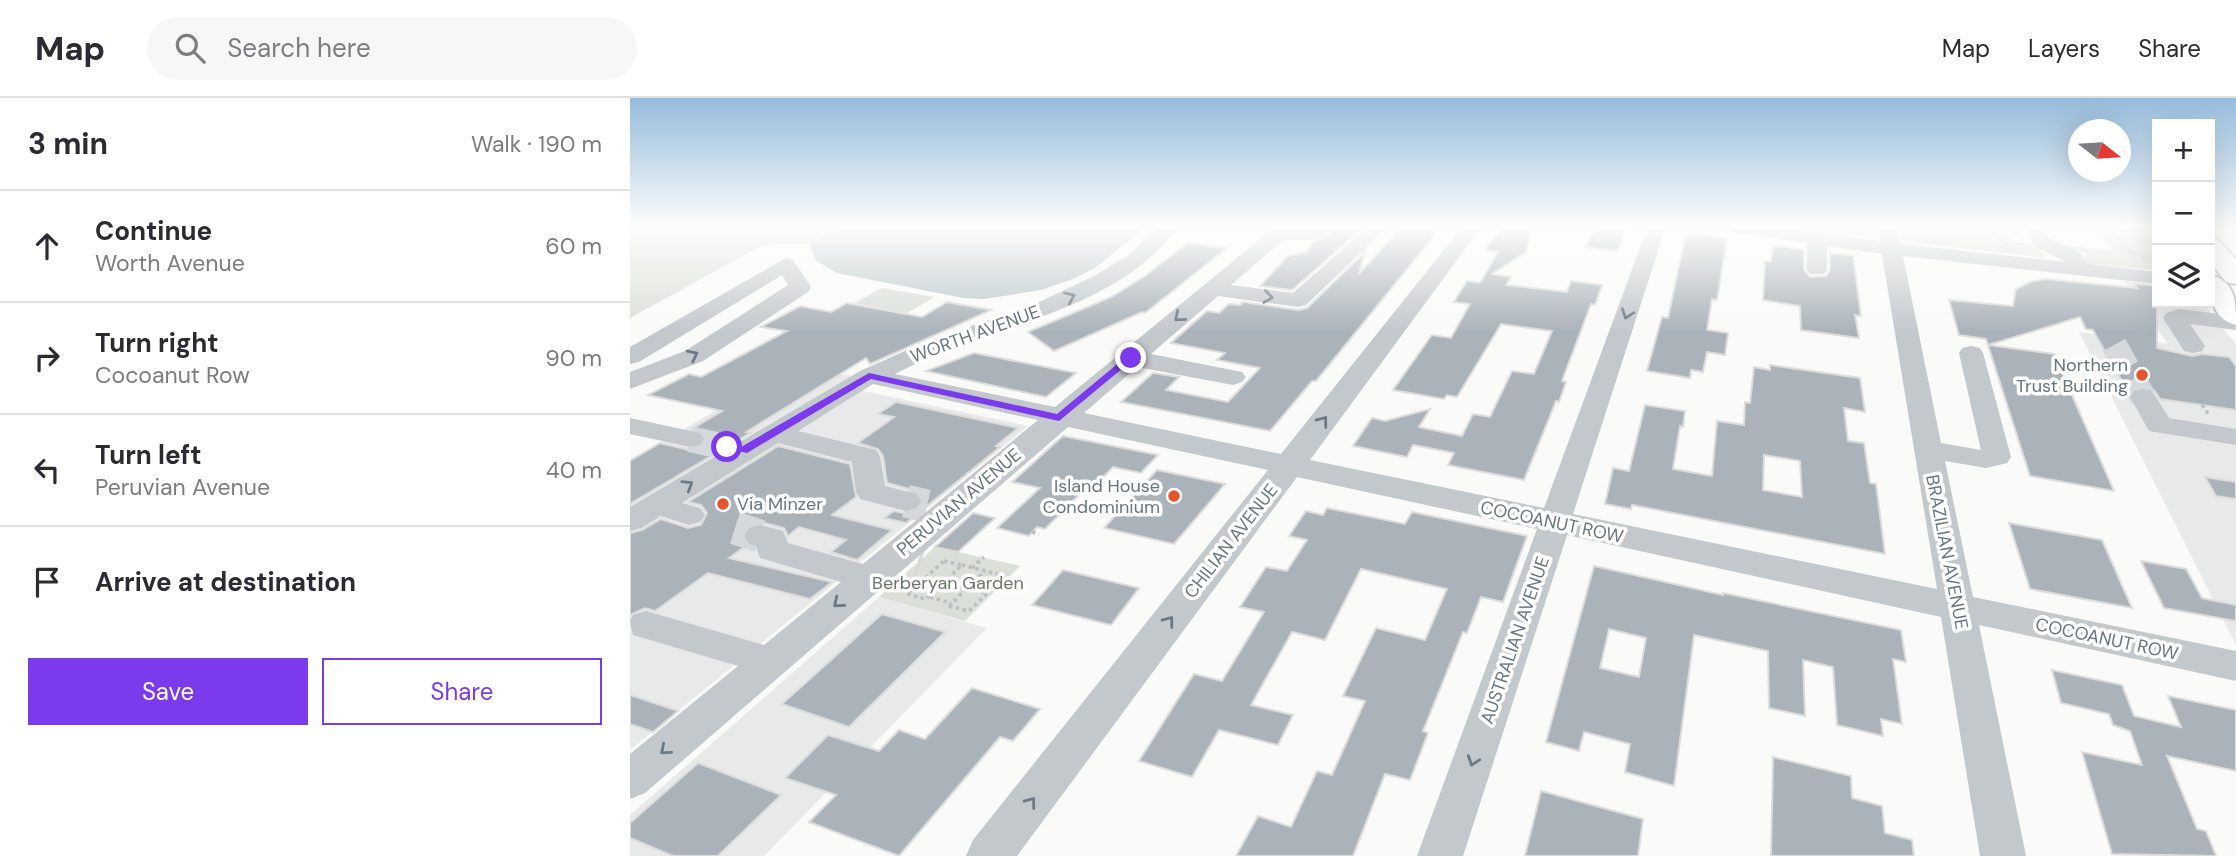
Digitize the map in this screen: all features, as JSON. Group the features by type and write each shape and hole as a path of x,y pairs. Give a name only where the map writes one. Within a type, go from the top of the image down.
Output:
{"main road":[{"path":"2215,266 2220,286 2236,316"}],"street":[{"name":"WORTH AVENUE","path":"630,521 717,445 772,433 869,376 934,347 1075,295 1131,261"},
{"name":"PERUVIAN AVENUE","path":"630,780 1247,261"},
{"path":"1213,289 1298,300 1342,261"},
{"name":"CHILIAN AVENUE","path":"989,856 1446,261"},
{"name":"AUSTRALIAN AVENUE","path":"1440,856 1645,261"},
{"path":"1817,261 1817,270"},
{"name":"BRAZILIAN AVENUE","path":"1893,261 2003,856"},
{"path":"2037,261 2083,269 2152,273"},
{"path":"2076,261 2083,269"},
{"path":"630,357 786,264 800,288 694,356 630,381"},
{"path":"1234,272 1318,284"},
{"path":"2193,346 2174,318 2179,316 2236,323"},
{"path":"1928,450 1986,460 1997,457 1971,353"},
{"path":"1131,358 1233,377"},
{"name":"COCOANUT ROW","path":"869,376 2236,666"},
{"path":"2143,397 2169,444 2181,449 2236,458"},
{"path":"2159,425 2236,437"},
{"path":"630,426 717,445"},
{"path":"772,433 866,456 871,492 906,501"},
{"path":"760,536 772,539 772,550 869,578"},
{"path":"646,625 769,661"}],"path":[{"path":"1032,532 1039,534"},
{"path":"972,568 984,557"},
{"path":"951,603 949,606 969,611 1005,576 962,565 944,561 907,594 926,600 962,565"},
{"path":"951,603 985,571"},
{"path":"926,577 945,582"},
{"path":"967,588 987,593"},
{"path":"928,597 951,603"}],"shaded area":[{"path":"817,261 1103,261 1073,279 1041,290 984,299 963,298 837,273"},
{"path":"2124,281 2152,285 2152,308 2207,308 2236,345 2236,645 2079,332 2168,344"},
{"path":"794,364 850,376 854,389 1028,426 630,750 630,461"},
{"path":"879,597 987,628 764,856 630,856 630,815"}],"green space":[{"path":"630,261 733,261 630,318"},
{"path":"2084,261 2152,261 2152,270 2086,264"},
{"path":"882,288 935,297 907,313 854,303"},
{"name":"Berberyan Garden","path":"935,547 1020,566 965,621 879,597"}],"building":[{"path":"1164,261 1210,261 1145,313 1054,351 1028,332 1111,297"},
{"path":"1283,261 1325,261 1292,290 1260,286"},
{"path":"1355,261 1362,261 1359,274 1371,261 1413,261 1316,381 1312,381 1270,431 1121,402 1153,373 1179,377 1166,390 1228,402 1260,368 1217,360 1225,353 1171,343 1207,311 1219,313 1229,304 1240,305 1243,302 1298,310 1307,308"},
{"path":"1493,261 1512,261 1492,274 1511,277 1506,285 1567,292 1571,281 1602,285 1595,305 1591,304 1562,381 1566,382 1559,402 1556,401 1524,480 1448,465 1454,453 1413,445 1407,457 1353,446 1372,418 1385,421 1430,409 1419,427 1462,436 1473,414 1490,417 1512,371 1534,374 1552,331 1501,324 1457,397 1447,395 1444,399 1393,390 1432,335 1451,338 1470,304 1454,302 1467,281 1480,283"},
{"path":"1680,261 1723,261 1717,300 1712,299 1707,330 1728,333 1725,355 1707,352 1703,372 1691,370 1690,378 1647,371 1662,317 1668,318"},
{"path":"1765,261 1804,261 1804,270 1810,277 1826,276 1830,270 1830,261 1854,261 1861,316 1855,315 1859,338 1801,330 1800,306 1763,300"},
{"path":"2045,279 2137,288 2134,284 2152,286 2152,308 2157,308 2157,348 2192,356 2202,354 2229,357 2236,366 2236,410 2160,399 2154,390 2144,386 2133,388 2129,394 2093,330 2086,329 2080,317 1988,345 2054,354 2114,491 2030,476 1986,339 1959,335 1949,300 2013,306 2016,289"},
{"path":"947,302 991,310 870,364 866,358 746,432 750,433 630,504 630,461 660,443 689,450 701,448 706,438 701,430 692,429 722,411 648,395 689,374 701,377 787,331 761,327 800,306 831,312 847,303 922,317"},
{"path":"974,353 1076,373 1046,397 926,371"},
{"path":"1770,365 1860,378 1865,412 1844,408 1848,441 1864,443 1870,483 1876,484 1885,554 1632,505 1631,509 1605,504 1613,468 1629,471 1645,405 1685,411 1673,469 1712,476 1717,421 1744,425 1745,402 1750,403 1754,367 1770,370","holes":["1764,455 1800,461 1802,497 1763,490"]},
{"path":"896,402 1018,428 996,446 1000,447 906,523 884,518 894,511 907,514 919,509 923,500 918,491 887,483 883,456 878,449 858,443 894,417 878,414"},
{"path":"1063,436 1158,455 1141,473 1113,467 1087,494 1081,493 1045,529 1037,527 1029,536 997,528 1040,488 1012,482"},
{"path":"778,446 850,464 856,497 832,515 892,530 857,560 831,552 846,540 799,527 788,536 784,528 761,522 748,525 742,535 747,545 729,558 832,582 810,599 708,573 655,611 645,608 630,615 630,533 642,530 661,519 688,528 701,525 707,513 701,505 688,502"},
{"name":"Island House Condominium","path":"1157,470 1225,484 1174,544 1104,528"},
{"path":"2205,477 2236,482 2236,499 2216,496"},
{"path":"1327,508 1405,524 1412,512 1527,536 1503,602 1481,597 1467,633 1463,632 1423,731 1428,733 1410,780 1385,774 1353,856 1236,856 1258,816 1291,827 1317,771 1332,775 1365,701 1343,696 1376,628 1425,640 1447,589 1361,569 1325,640 1292,632 1251,705 1293,715 1278,745 1219,730 1192,777 1139,761 1194,674 1222,681 1264,612 1240,607 1266,567 1287,571 1307,540 1289,536 1306,511 1323,515"},
{"path":"973,513 995,518 958,552 935,547"},
{"path":"2009,523 2102,540 2132,608 2030,589"},
{"path":"2141,561 2186,569 2202,598 2236,605 2236,621 2164,608"},
{"path":"1594,566 1901,630 1906,662 1893,659 1902,724 1881,719 1883,736 1837,725 1833,667 1803,660 1805,716 1769,708 1768,651 1694,635 1674,786 1625,772 1630,744 1584,732 1579,751 1546,742","holes":["1609,629 1646,638 1639,677 1600,668"]},
{"path":"1063,570 1139,588 1111,625 1032,605"},
{"path":"882,614 945,632 849,727 782,704"},
{"path":"2052,670 2122,685 2134,716 2181,727 2168,696 2236,710 2236,771 2167,756 2197,829 2206,831 2216,856 2112,854 2082,752 2142,765 2130,731 2113,725 2109,714 2061,703"},
{"path":"972,688 1040,709 1013,741 1000,737 899,856 809,822 836,795 785,778 828,735 879,751 899,730 925,739"},
{"path":"630,695 678,711 653,732 630,724"},
{"path":"1773,757 1851,776 1852,798 1882,806 1885,833 1912,840 1914,856 1771,856"},
{"path":"698,763 781,795 718,856 673,856 630,838 630,823"},
{"path":"1541,791 1643,819 1638,856 1525,856"}],"tunnel":[{"path":"2114,345 2143,397"},
{"path":"690,439 717,445"},
{"path":"906,501 927,506"},
{"path":"735,528 760,536"}],"place":[{"name":"Northern Trust Building","path":"2142,375"},
{"name":"Island House Condominium","path":"1174,496"},
{"name":"Via Minzer","path":"723,504"}],"route":[{"path":"727,447 743,451 869,376 1059,418 1131,358"}]}
